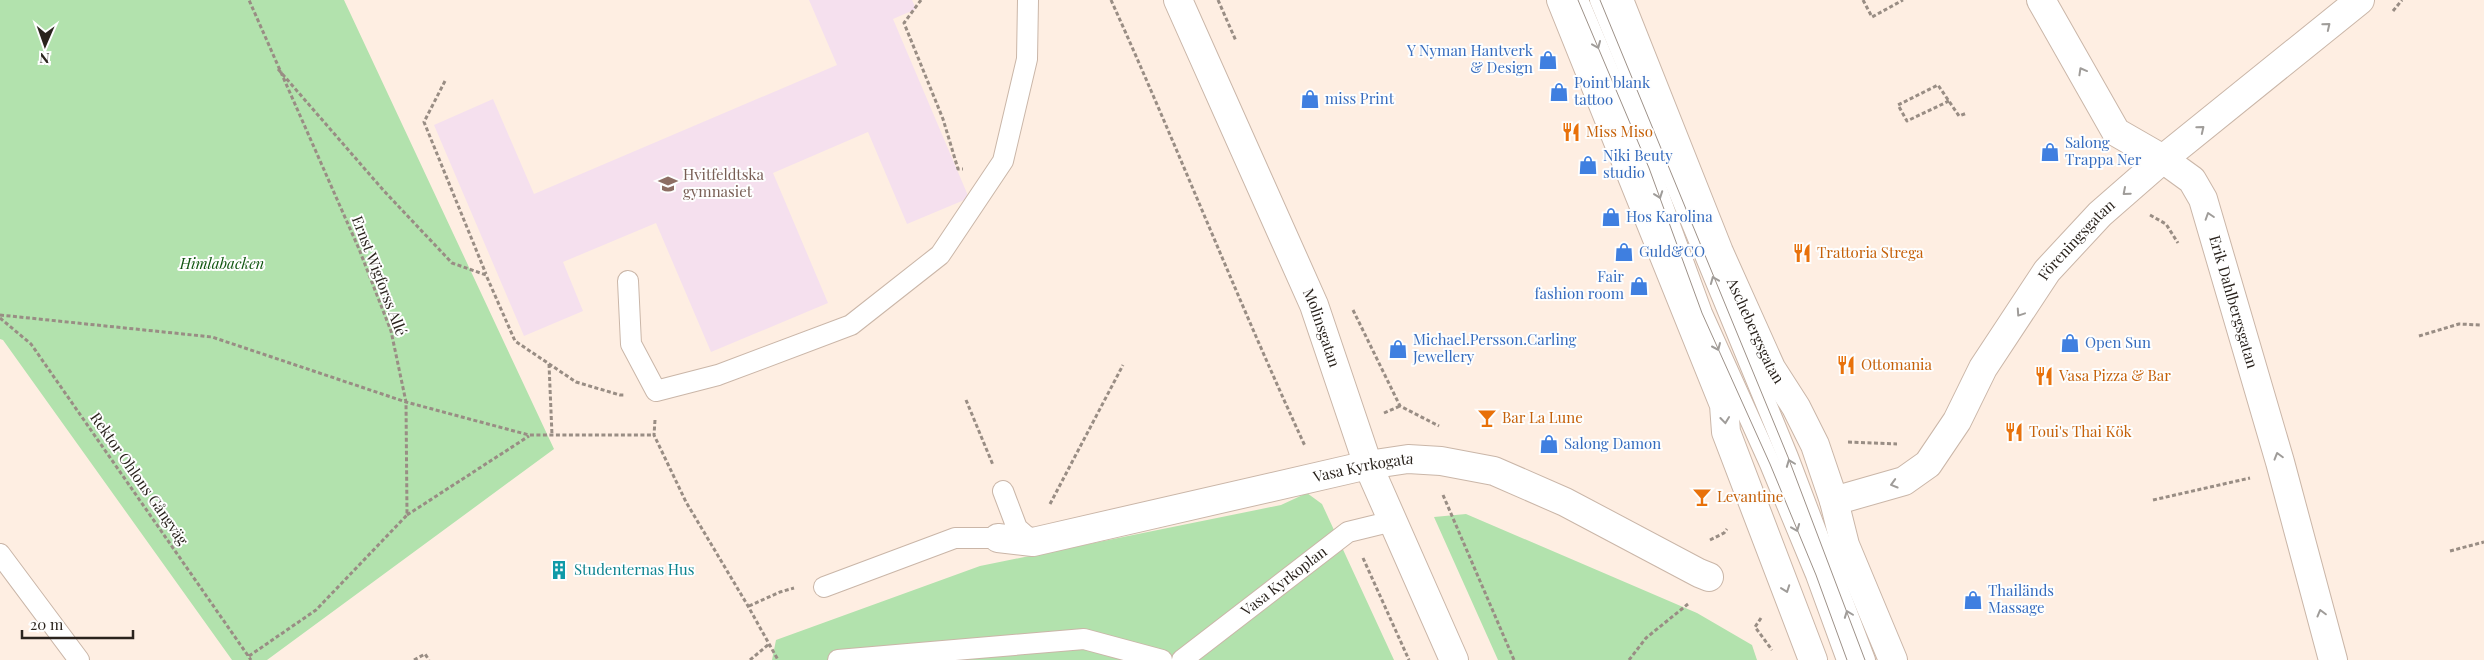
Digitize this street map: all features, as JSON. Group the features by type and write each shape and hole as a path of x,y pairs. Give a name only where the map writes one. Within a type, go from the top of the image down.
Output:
{"street":[{"name":"Molinsgatan","path":"1178,0 1314,305 1368,465 1454,660"},
{"path":"1561,0 1724,405 1726,432 1813,660"},
{"name":"Aschebergsgatan","path":"1618,0 1719,252 1771,368 1796,407 1815,445 1834,501 1845,545 1893,660"},
{"name":"Erik Dahlbergsgatan","path":"2041,0 2116,132 2163,159 2192,180 2203,199 2280,462 2333,660"},
{"name":"Föreningsgatan","path":"1834,501 1904,481 1928,464 1957,421 1983,368 2048,271 2100,214 2163,159 2360,0"},
{"name":"Vasa Kyrkogata","path":"1016,536 1320,478 1368,465 1408,459 1441,461 1494,471 1564,502 1709,577"}],"lane":[{"path":"628,281 631,344 656,390 718,375 851,324 940,256 1003,161 1027,59 1028,0"},
{"path":"1578,0 1649,168 1702,313 1770,464 1816,575 1847,660"},
{"path":"1600,0 1788,458 1865,660"},
{"path":"824,587 956,538 1016,536 1003,491"},
{"name":"Vasa Kyrkoplan","path":"1182,660 1348,532 1393,521"},
{"path":"0,554 79,660"},
{"path":"838,660 1084,640 1162,660"}],"path":[{"name":"Ernst Wigforss Allé","path":"249,0 359,249 390,331 406,402 407,515"},
{"path":"921,0 904,23 943,119 958,169 998,169"},
{"path":"1110,0 1165,120 1256,339 1320,478"},
{"path":"1218,0 1236,42"},
{"path":"1863,0 1872,17 1903,0"},
{"path":"278,69 384,191 452,263 486,275"},
{"path":"445,81 424,122 515,342 576,382 620,396 656,390 654,435 686,502 778,660"},
{"path":"1949,101 1907,121 1898,105 1938,85 1949,101 1959,116 1967,113"},
{"path":"1351,305 1400,406 1444,428"},
{"path":"0,316 212,337 406,402 530,435 654,435"},
{"name":"Rektor Ohlons Gångväg","path":"0,316 32,344 251,660"},
{"path":"2419,336 2459,324 2481,326"},
{"path":"549,364 552,436"},
{"path":"1016,536 1040,524 1124,364"},
{"path":"966,400 1003,491"},
{"path":"248,656 316,610 407,515 530,435"},
{"path":"1839,442 1904,445"},
{"path":"2153,500 2254,478"},
{"path":"1442,494 1514,660"},
{"path":"1702,537 1710,540 1724,533 1728,527"},
{"path":"1348,532 1370,572 1409,660"},
{"path":"2450,551 2484,542"},
{"path":"748,606 780,592 808,585 824,587"},
{"path":"1629,660 1646,638 1692,600"},
{"path":"1756,627 1776,656"},
{"path":"750,660 770,644"},
{"path":"414,660 424,654 429,660"}],"shaded area":[{"name":"Hvitfeldtska gymnasiet","path":"809,0 912,0 916,9 893,19 969,198 907,224 868,132 773,173 828,303 711,352 656,223 563,262 583,311 524,336 434,125 493,99 534,194 837,65"}],"green space":[{"name":"Himlabacken","path":"0,0 344,0 554,449 267,660 232,660 3,340 0,339"},
{"path":"1307,493 1322,504 1394,660 772,660 776,640 980,566 1281,505"},
{"path":"1466,514 1697,613 1752,645 1757,660 1498,660 1434,517"}],"tram line":[{"path":"1578,0 1649,168 1702,313 1770,464 1816,575 1847,660"},
{"path":"1600,0 1788,457 1865,660"}],"place":[{"name":"Y Nyman Hantverk & Design","path":"1548,60"},
{"name":"Point blank tattoo","path":"1559,92"},
{"name":"miss Print","path":"1310,99"},
{"name":"Miss Miso","path":"1571,132"},
{"name":"Salong Trappa Ner","path":"2050,152"},
{"name":"Niki Beuty studio","path":"1588,165"},
{"name":"Hvitfeldtska gymnasiet","path":"668,184"},
{"name":"Hos Karolina","path":"1611,217"},
{"name":"Guld&CO","path":"1624,252"},
{"name":"Trattoria Strega","path":"1802,253"},
{"name":"Fair fashion room","path":"1639,286"},
{"name":"Open Sun","path":"2070,343"},
{"name":"Michael.Persson.Carling Jewellery","path":"1398,349"},
{"name":"Ottomania","path":"1846,365"},
{"name":"Vasa Pizza & Bar","path":"2044,376"},
{"name":"Bar La Lune","path":"1487,418"},
{"name":"Toui's Thai Kök","path":"2014,432"},
{"name":"Salong Damon","path":"1549,444"},
{"name":"Levantine","path":"1702,497"},
{"name":"Studenternas Hus","path":"559,570"},
{"name":"Thailänds Massage","path":"1973,600"}]}
